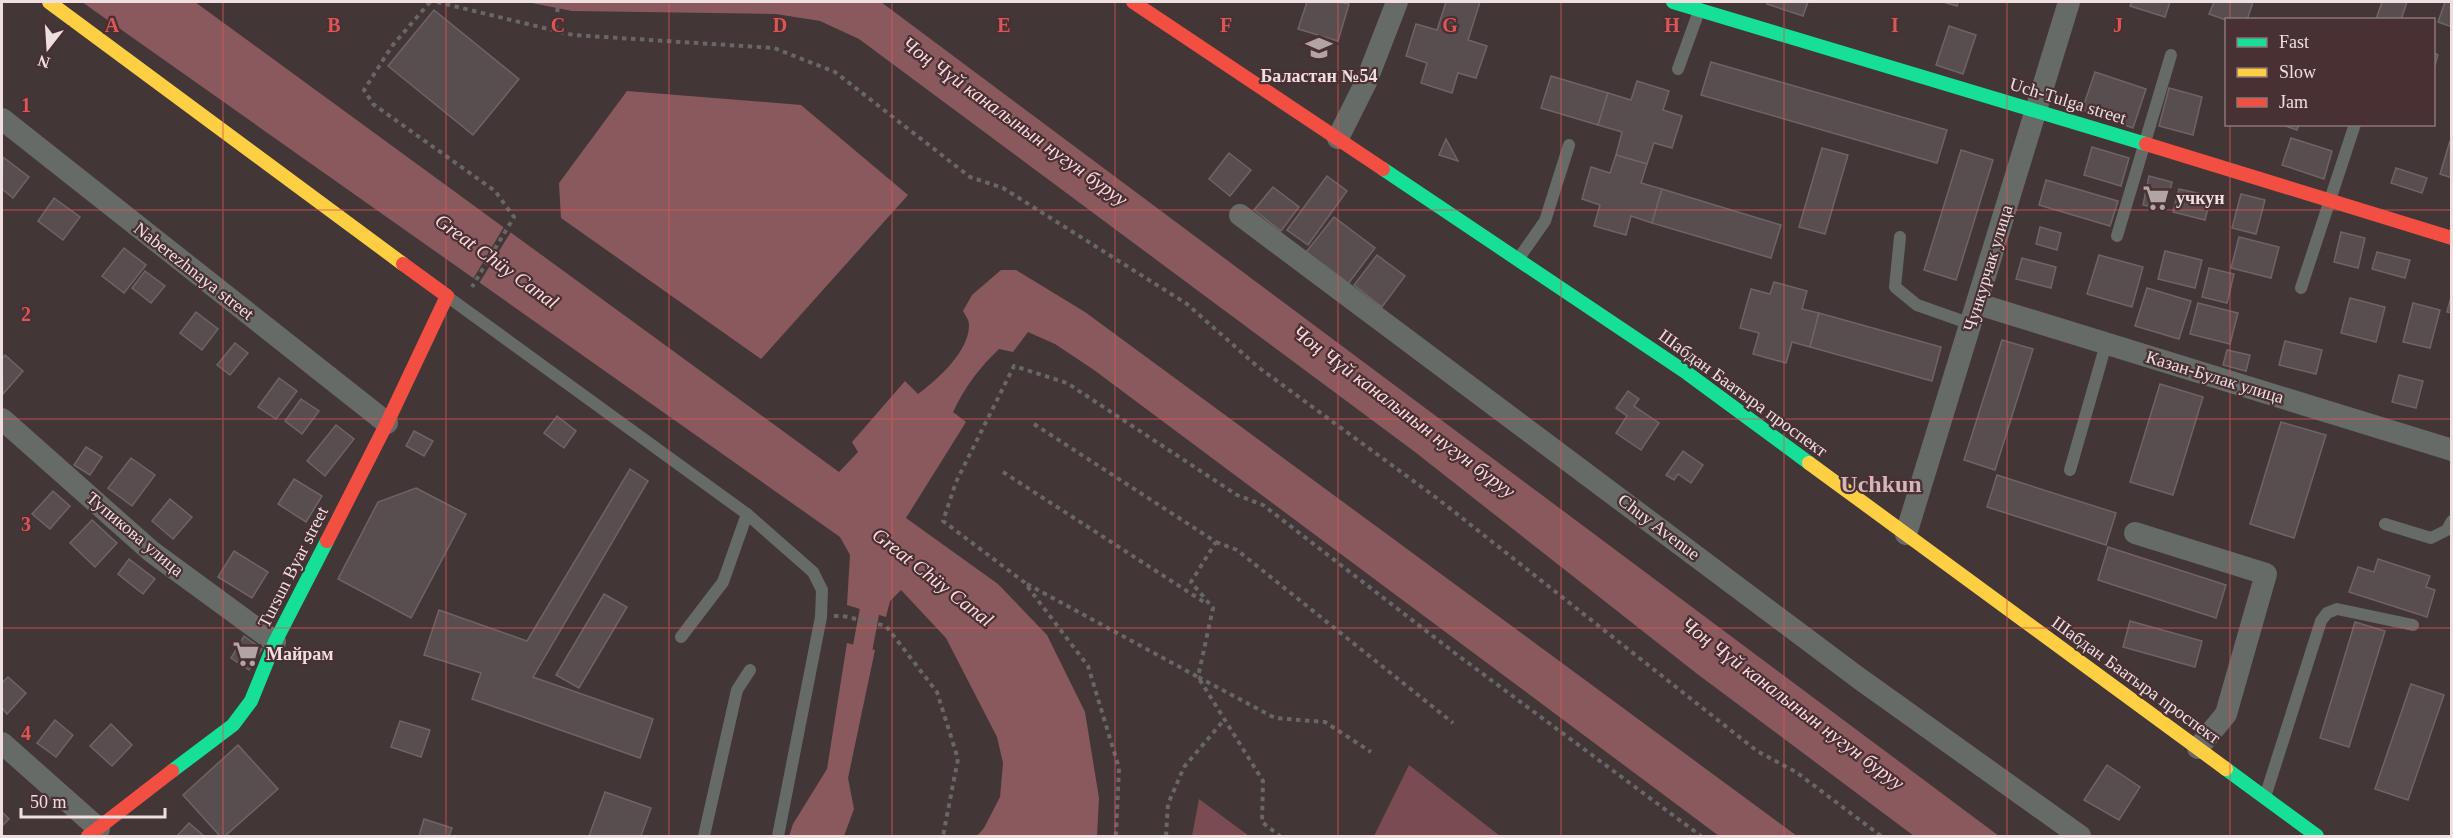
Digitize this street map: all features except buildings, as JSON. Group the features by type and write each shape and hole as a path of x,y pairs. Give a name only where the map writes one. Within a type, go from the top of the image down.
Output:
{"street":[{"path":"48,2 447,296"},
{"name":"Шабдан Баатыра проспект","path":"1133,2 1687,373 2317,837"},
{"path":"1338,138 1366,82 1397,2"},
{"name":"Uch-Tulga street","path":"1673,2 1700,10 1740,11 2036,110 2451,238"},
{"name":"Чункурчак улица","path":"1906,534 2069,2"},
{"name":"Naberezhnaya street","path":"2,119 387,423"},
{"name":"Chuy Avenue","path":"1240,214 1860,679 2080,837"},
{"name":"Tursun Byar street","path":"93,833 233,725 251,701 275,642 387,423 447,296"},
{"name":"Казан-Булак улица","path":"1974,314 2106,344 2451,450"},
{"name":"Тупикова улица","path":"2,419 152,552 275,642"},
{"path":"2135,533 2266,574 2226,714 2198,748"},
{"path":"2,743 93,833"}],"lane":[{"path":"1678,69 1700,10"},
{"path":"2117,236 2171,55"},
{"path":"2301,288 2354,126"},
{"path":"1519,259 1545,221 1569,145"},
{"path":"1900,237 1895,287 1917,305 1974,314"},
{"path":"447,296 747,514 813,572 822,590 821,618 778,837"},
{"path":"2070,470 2106,344"},
{"path":"681,637 723,582 747,514"},
{"path":"2385,524 2432,538 2447,530 2451,521"},
{"path":"2265,798 2321,621 2327,612 2337,609 2413,625"},
{"path":"704,837 737,690 750,670"}],"path":[{"path":"430,2 392,46 364,90 373,104 495,191 514,217 460,306"},
{"path":"437,2 573,34 774,48 835,72 970,177 1003,188 1187,304 1258,367 1438,499 1757,751 1796,772 1881,837"},
{"path":"556,29 558,2"},
{"path":"1371,752 1325,722 1275,718 1198,678 1024,582 943,521 956,482 1014,366 1067,383 1237,495 1263,505 1465,661 1701,837"},
{"path":"1034,424 1216,542 1237,550 1453,723"},
{"path":"1003,472 1213,608"},
{"path":"1213,608 1191,582 1216,542"},
{"path":"1024,582 1088,666 1119,768 1116,837"},
{"path":"1213,608 1198,678 1263,781 1262,822 1280,837"},
{"path":"843,616 886,626 937,692 958,759 943,837"},
{"path":"1166,837 1168,804 1184,767 1224,720"}],"shaded area":[{"path":"1409,765 1500,836 1374,836"},
{"path":"1199,799 1249,836 1192,836"}],"water":[{"path":"82,2 195,2 839,472 858,452 852,442 905,381 918,394 951,364 968,334 968,319 963,311 972,295 1001,270 1016,270 1085,312 1797,836 1719,836 1094,370 1055,344 1028,332 1013,352 999,349 968,386 953,412 966,422 906,518 998,584 1047,635 1085,712 1099,798 1097,836 977,836 984,828 1000,797 1003,763 997,737 946,638 901,590 890,601 886,617 847,605 850,555 840,537"},
{"name":"Чоң Чүй каналынын нугун буруу","path":"527,2 881,2 1999,836 1914,836 1696,673 1415,452 859,39 820,21 776,14 572,11"},
{"path":"627,91 801,105 908,195 761,359 561,218 559,183"},
{"path":"847,643 875,650 848,778 854,809 844,836 789,836 793,824 827,769"}],"pier":[{"path":"505,225 512,230 478,285 472,281"}],"waterway":[{"name":"Great Chüy Canal","path":"858,673 874,587"}],"traffic: fast":[{"path":"1673,2 2146,144"},
{"path":"1383,169 1687,373 1809,463"},
{"path":"172,771 233,725 251,701 275,642 327,541"},
{"path":"2226,769 2317,836"}],"traffic: slow":[{"path":"49,2 403,264"},
{"path":"1809,463 2226,769"}],"traffic: jam":[{"path":"1133,2 1383,169"},
{"path":"2146,144 2452,238"},
{"path":"327,541 387,423 447,296 403,264"},
{"path":"88,836 172,771"}],"place":[{"name":"Баластан №54","path":"1319,48"},
{"name":"учкун","path":"2156,198"},
{"name":"Майрам","path":"246,654"}],"district":[{"name":"Uchkun","path":"1881,484"}]}
